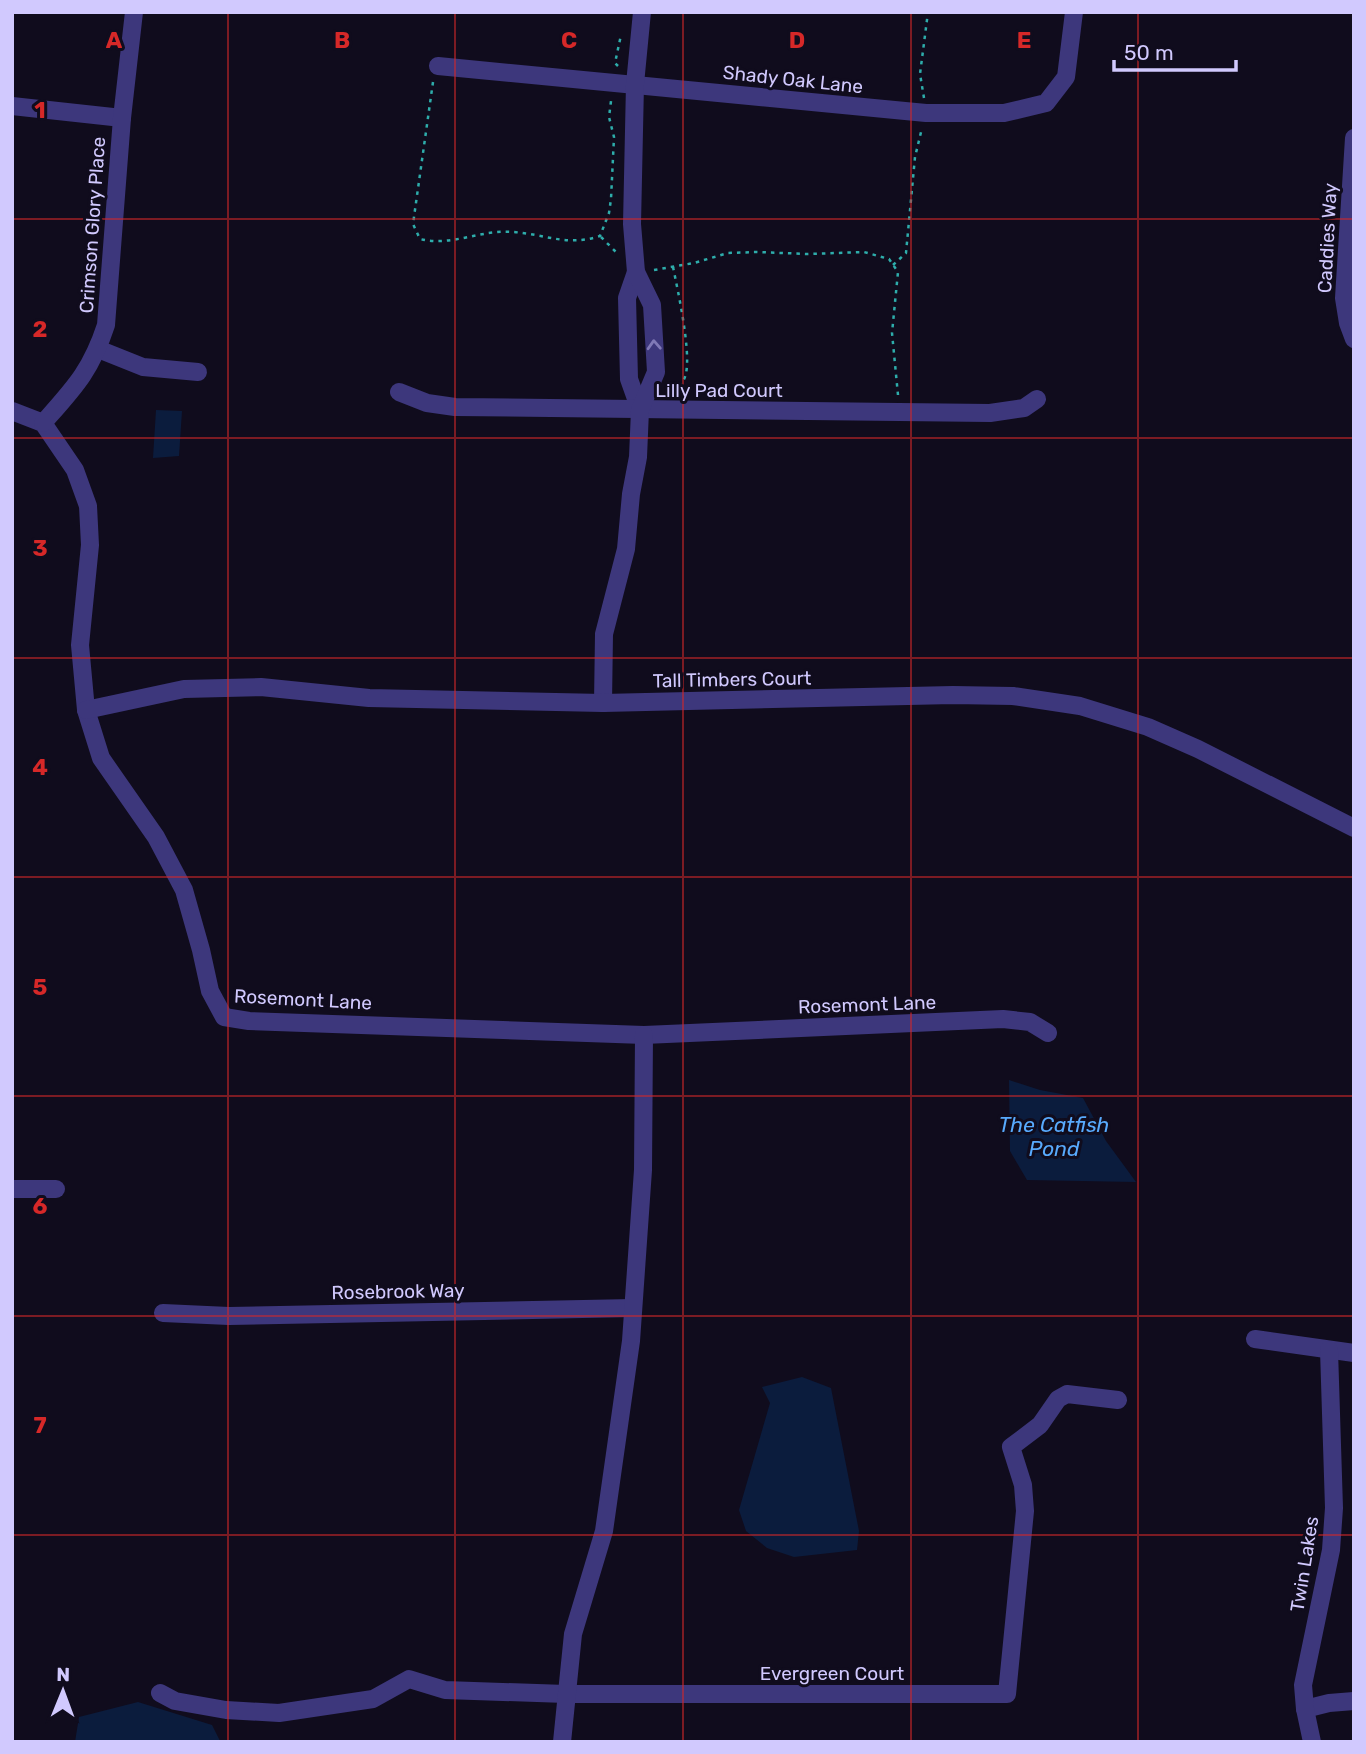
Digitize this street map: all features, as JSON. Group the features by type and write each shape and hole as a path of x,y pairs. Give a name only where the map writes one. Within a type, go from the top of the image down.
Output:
{"street":[{"name":"Crimson Glory Place","path":"43,423 82,378 98,349 106,325 122,118 134,12"},
{"path":"603,703 604,634 626,549 631,494 638,457 640,410 656,372 652,305 636,272 632,224 635,85 642,12"},
{"name":"Shady Oak Lane","path":"438,66 926,113 1004,113 1046,103 1066,77 1074,12"},
{"path":"12,106 122,118"},
{"name":"Caddies Way","path":"1354,138 1344,298 1354,339"},
{"path":"636,272 627,298 629,379 640,410"},
{"path":"98,349 143,367 198,372"},
{"name":"Lilly Pad Court","path":"400,392 426,403 455,407 640,410 990,413 1024,408 1037,399"},
{"path":"12,411 43,423"},
{"name":"Rosemont Lane","path":"43,423 75,470 88,506 90,545 80,645 86,710 101,758 156,837 184,890 210,991 224,1017 249,1021 644,1035 1003,1019 1030,1022 1048,1033"},
{"name":"Tall Timbers Court","path":"86,710 184,688 261,687 369,698 603,703 1013,696 1080,706 1148,727 1198,749 1354,828"},
{"path":"562,1742 573,1634 604,1531 623,1412 643,1170 644,1035"},
{"path":"12,1189 56,1189"},
{"name":"Rosebrook Way","path":"163,1313 229,1317 633,1308"},
{"path":"1255,1339 1354,1353"},
{"name":"Twin Lakes","path":"1312,1742 1303,1685 1331,1550 1334,1508 1329,1350"},
{"name":"Evergreen Court","path":"160,1693 175,1701 226,1710 279,1713 373,1699 409,1679 445,1690 566,1694 1007,1695 1025,1511 1023,1485 1012,1447 1040,1425 1058,1399 1067,1394 1118,1400"},
{"path":"1305,1709 1354,1700"}],"path":[{"path":"893,265 906,253 915,157 926,113 920,74 929,12"},
{"path":"438,66 430,91 423,166 414,213 413,224 420,239 435,243 511,231 583,242 600,236 609,213 614,137 609,117 611,101 635,85 615,64 623,28"},
{"path":"636,272 673,267 728,253 864,252 889,259 898,272 892,333 894,373 901,412"},
{"path":"673,267 686,357 686,373 675,397"}],"water":[{"path":"156,410 182,411 179,456 153,458"},
{"name":"The Catfish Pond","path":"1009,1080 1040,1090 1083,1098 1106,1141 1136,1182 1027,1180 1010,1151"},
{"path":"802,1377 831,1388 859,1531 857,1550 794,1557 767,1548 746,1531 739,1510 770,1403 762,1387"},
{"path":"138,1702 212,1725 220,1741 75,1742 79,1717"}]}
